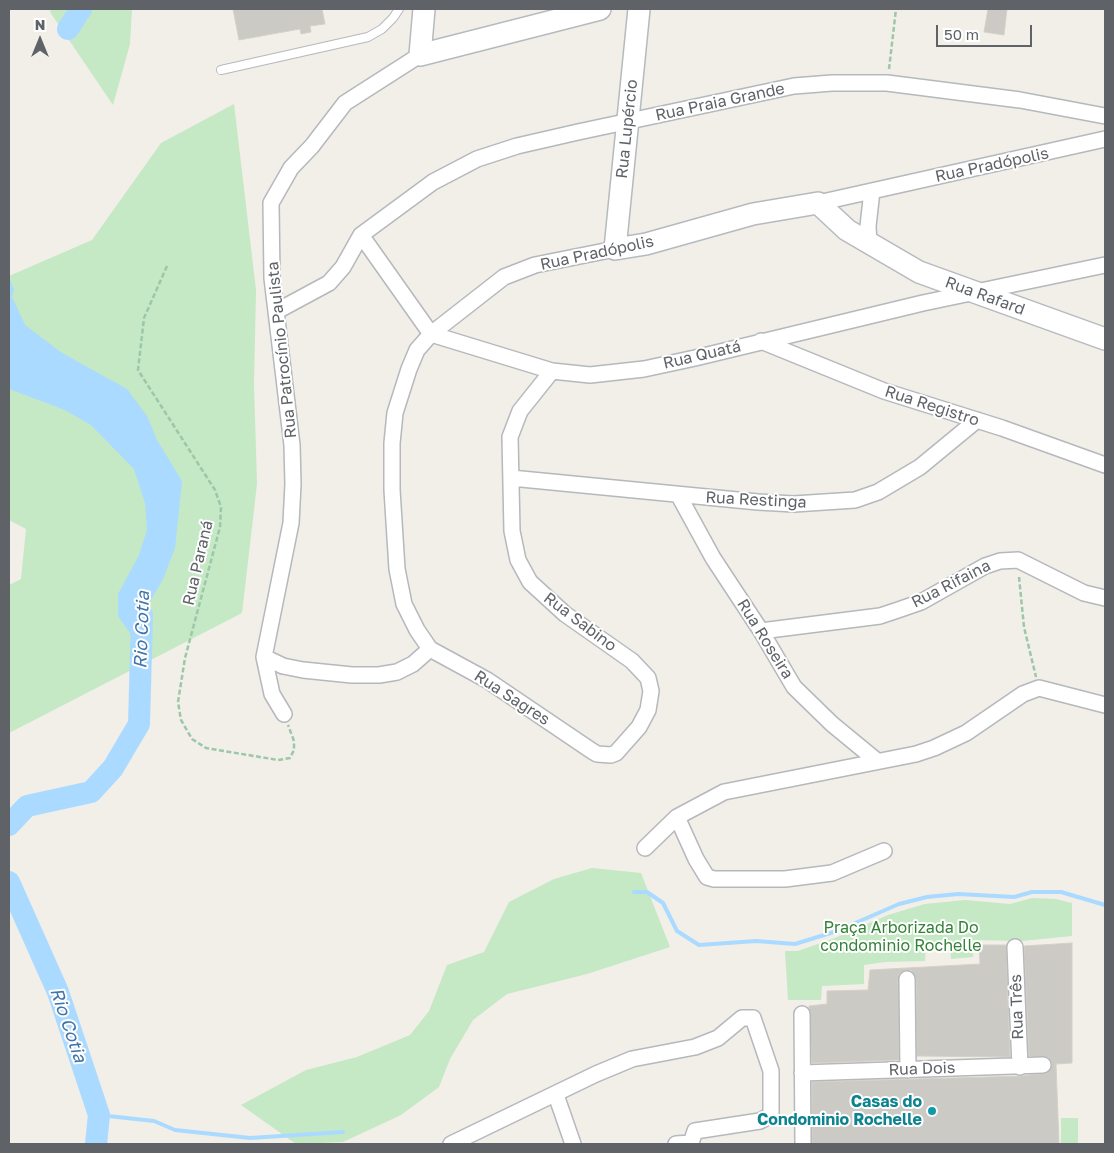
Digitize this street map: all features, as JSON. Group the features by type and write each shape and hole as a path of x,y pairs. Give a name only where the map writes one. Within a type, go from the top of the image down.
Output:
{"street":[{"path":"420,55 424,9"},
{"name":"Rua Patrocínio Paulista","path":"264,657 272,611 286,556 292,513 292,445 272,278 271,203 290,168 312,146 345,102 420,55 600,9"},
{"name":"Rua Lupércio","path":"616,249 638,9"},
{"name":"Rua Praia Grande","path":"277,311 329,283 343,267 361,235 433,182 476,159 517,146 794,86 851,82 887,83 1020,100 1105,116"},
{"name":"Rua Pradópolis","path":"430,649 416,630 404,604 397,569 392,490 392,443 395,413 409,368 417,350 431,334 504,277 535,265 646,244 753,214 818,203 1105,139"},
{"path":"870,244 868,226 872,191"},
{"name":"Rua Rafard","path":"818,203 847,230 928,275 1105,339"},
{"path":"361,235 431,334"},
{"name":"Rua Quatá","path":"431,334 552,371 590,375 644,368 923,303 1105,265"},
{"path":"923,303 928,275"},
{"name":"Rua Registro","path":"761,341 884,391 976,420 1105,465"},
{"name":"Rua Sabino","path":"552,371 520,411 510,437 512,531 518,560 530,582 565,614 632,661 648,678 651,692 648,710 639,727 616,753 606,756 592,751"},
{"name":"Rua Restinga","path":"511,478 678,496 794,504 855,500 878,492 920,467 976,420"},
{"name":"Rua Roseira","path":"678,496 713,558 761,631 774,656 803,698 877,761"},
{"path":"1018,560 1084,593 1105,598"},
{"name":"Rua Rifaina","path":"761,631 880,616 921,602 992,562 1018,560"},
{"path":"264,657 283,666 303,670 352,675 379,675 397,672 413,664 430,649"},
{"name":"Rua Sagres","path":"430,649 487,680 592,751"},
{"path":"264,657 272,694 284,714"},
{"path":"645,848 677,817 724,792 916,754 950,741 1023,694 1039,688 1105,705"},
{"path":"677,817 696,859 707,876 714,879 785,879 832,873 884,851"},
{"name":"Rua Três","path":"1015,947 1020,1067"},
{"path":"907,979 908,1070"},
{"path":"802,1014 802,1144"},
{"path":"452,1144 471,1140 596,1074 632,1059 695,1047 718,1038 742,1018 753,1018 771,1071 771,1114 760,1121 695,1132 691,1143 676,1144"},
{"name":"Rua Dois","path":"802,1073 1043,1065"},
{"path":"556,1095 573,1144"}],"lane":[{"path":"221,70 368,37 382,29 394,18 399,9"}],"path":[{"path":"887,83 896,9"},
{"name":"Rua Paraná","path":"167,266 144,318 138,370 216,490 221,507 220,528 185,658 178,702 180,720 192,739 206,748 278,760 290,758 294,750 294,741 284,714"},
{"path":"1018,560 1024,628 1039,688"}],"green space":[{"path":"51,9 132,9 130,44 113,105 50,12"},
{"path":"234,104 256,290 254,384 257,484 242,613 9,733 9,585 21,579 26,529 9,520 9,276 92,240 161,143"},
{"path":"592,868 641,873 670,947 587,974 507,994 473,1020 450,1059 439,1087 401,1115 343,1142 296,1144 241,1105 306,1070 357,1057 410,1035 429,1011 447,965 484,952 509,902 554,879"},
{"name":"Praça Arborizada Do condominio Rochelle","path":"1032,898 1056,899 1072,903 1072,936 1022,941 973,940 973,957 951,959 950,942 926,942 925,961 885,962 864,965 864,984 822,986 821,1000 788,1000 785,951 798,951 835,938 888,915 925,904 965,900 1010,904"},
{"path":"1061,1118 1078,1118 1078,1144 1061,1144"}],"water":[{"path":"9,277 14,290 12,297 25,325 62,353 127,389 147,416 157,440 182,481 175,548 163,579 150,602 140,647 118,616 118,594 139,555 147,530 145,503 134,469 91,425 65,410 9,389"}],"building":[{"path":"233,9 322,9 325,24 310,26 311,32 301,34 300,29 239,40"},
{"path":"988,9 1007,9 1004,35 984,32"},
{"name":"Casas do Condominio Rochelle","path":"1072,943 1072,1063 1056,1064 1059,1144 812,1144 812,1082 1021,1076 1048,1073 1052,1065 1048,1057 1029,1056 1024,946"},
{"path":"979,945 1006,945 1010,1057 917,1056 916,979 912,971 906,970 899,974 898,979 899,1060 812,1063 809,1006 827,1004 827,991 868,990 870,970 980,964"}],"waterway":[{"name":"Rio Cotia","path":"68,29 81,9"},
{"name":"Rio Cotia","path":"9,825 27,806 91,792 113,768 139,724 142,615"},
{"name":"Rio Cotia","path":"9,882 58,992 99,1115 96,1144"},
{"path":"634,892 647,892 663,903 677,931 699,945 756,941 795,944 837,931 899,904 927,897 958,894 1014,897 1032,892 1061,892 1105,905"},
{"path":"99,1115 154,1121 175,1130 250,1138 343,1132"}],"place":[{"name":"Casas do Condominio Rochelle","path":"932,1111"}]}
